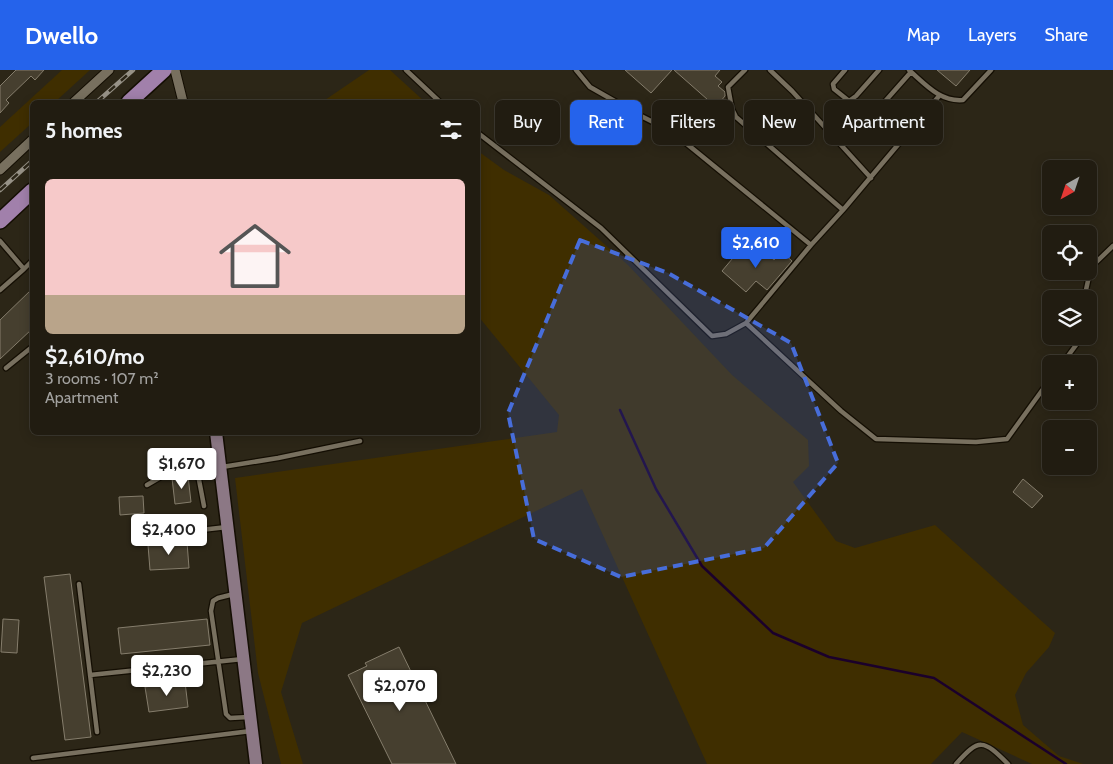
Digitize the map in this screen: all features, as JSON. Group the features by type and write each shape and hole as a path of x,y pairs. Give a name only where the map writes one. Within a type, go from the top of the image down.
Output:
{"main road":[{"path":"131,100 164,70"},
{"path":"0,221 30,193"},
{"path":"216,435 256,764"}],"street":[{"path":"76,100 109,70"},
{"path":"175,70 182,100"},
{"path":"0,170 30,142"}],"lane":[{"path":"406,70 438,100"},
{"path":"576,70 590,87 640,116 671,131 811,245"},
{"path":"745,70 728,86 732,108 736,116 842,210"},
{"path":"770,70 792,91 871,178"},
{"path":"845,70 833,84 834,89 849,101 856,96 879,70"},
{"path":"886,100 910,71 940,96 955,101 963,100 991,70"},
{"path":"480,135 601,228 712,336 726,334 746,323 940,96"},
{"path":"0,241 24,269"},
{"path":"1086,290 1091,267 1113,246"},
{"path":"0,290 30,263"},
{"path":"746,323 841,411 876,439 976,442 1008,439 1042,391"},
{"path":"6,368 30,348"},
{"path":"221,467 278,458 360,441"},
{"path":"147,485 183,464 218,450"},
{"path":"195,459 204,506"},
{"path":"192,531 228,527"},
{"path":"79,584 97,732"},
{"path":"236,594 213,601 211,610 226,714 230,718 251,717"},
{"path":"90,675 244,659"},
{"path":"33,758 252,730"},
{"path":"956,764 971,747 977,744 984,745 1008,764"}],"highlighted area":[{"path":"580,240 668,273 791,343 838,463 764,548 621,577 534,539 508,413"}],"shaded area":[{"path":"62,70 90,70 57,100 30,100 30,125 0,152 0,127"},
{"path":"369,70 390,70 423,100 325,100"},
{"path":"480,152 504,170 549,195 628,265 732,375 808,440 809,466 793,482 836,541 855,548 935,525 1055,633 1049,647 1026,673 1015,695 1023,725 1059,756 1083,764 1032,764 962,732 931,764 707,764 582,489 302,623 281,692 303,764 281,764 258,673 235,478 557,432 559,415 480,318"}],"building":[{"path":"16,70 44,70 35,80 31,76 6,100 9,103 0,113 0,86"},
{"path":"625,70 672,70 651,93"},
{"path":"674,70 720,70 715,76 722,82 718,86 725,92 725,96 722,100 708,100"},
{"path":"937,70 970,70 956,86"},
{"path":"743,246 757,258 763,250 774,260 782,252 792,261 767,290 756,281 746,292 722,271"},
{"path":"30,291 30,331 0,359 0,320"},
{"path":"188,476 191,502 175,504 172,478"},
{"path":"1023,479 1043,496 1032,508 1013,492"},
{"path":"143,496 144,513 120,515 119,497"},
{"path":"187,542 189,568 150,570 148,545"},
{"path":"70,574 91,737 65,740 44,577"},
{"path":"3,619 19,620 17,653 1,652"},
{"path":"207,619 210,645 121,654 118,628"},
{"path":"399,647 456,764 392,764 348,675 367,666 365,663"},
{"path":"185,682 188,707 149,712 145,687"}],"waterway":[{"path":"620,410 656,489 702,566 773,633 829,657 934,678 1066,764"}],"railway":[{"path":"99,100 133,70"},
{"path":"0,190 30,163"}]}
